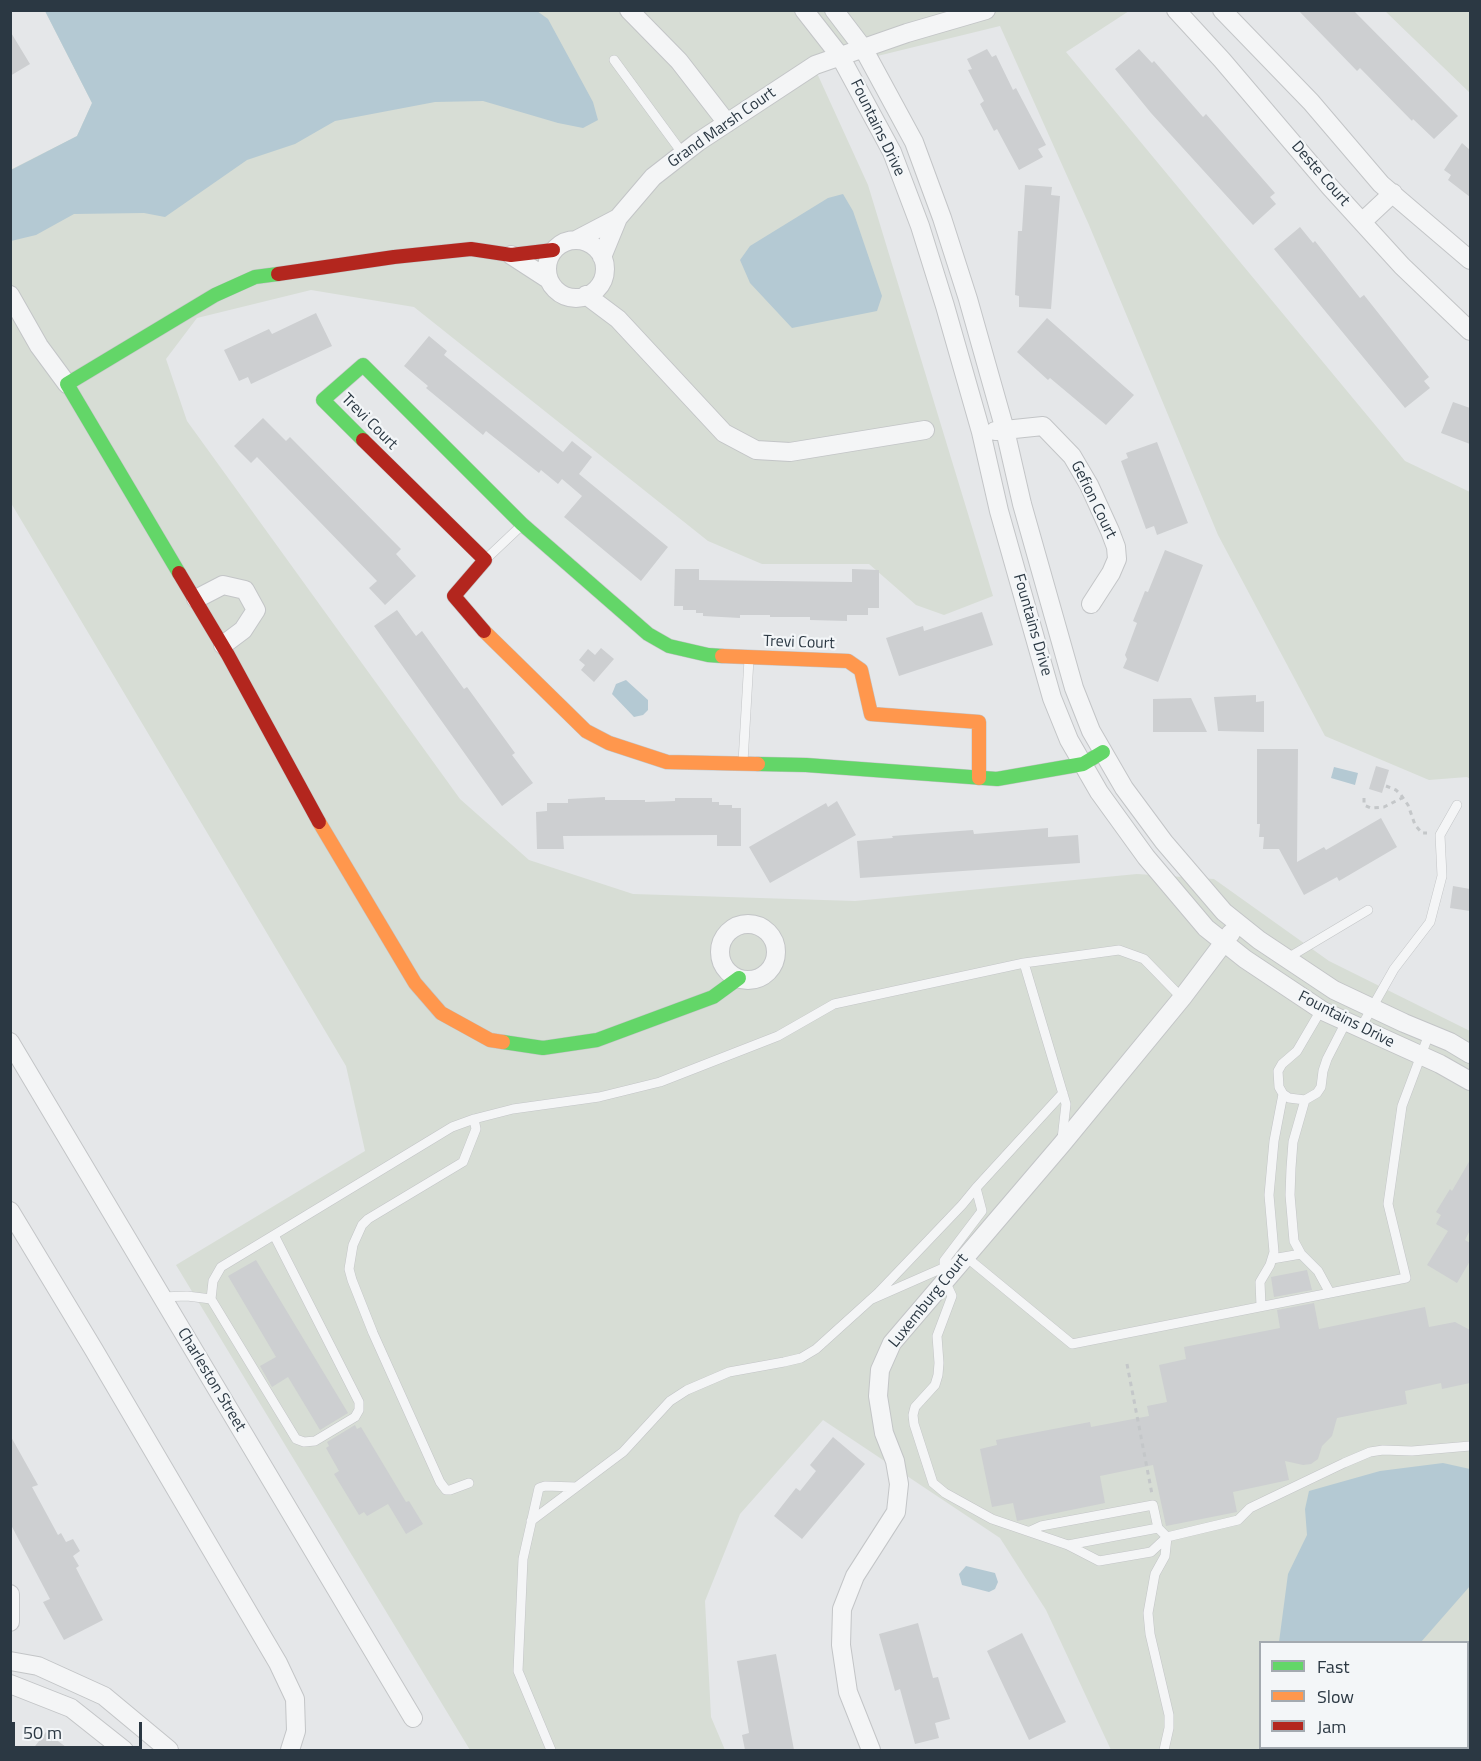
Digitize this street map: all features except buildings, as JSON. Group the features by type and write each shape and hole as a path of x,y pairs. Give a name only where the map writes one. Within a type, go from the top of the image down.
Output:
{"street":[{"path":"629,10 679,61 727,123"},
{"name":"Fountains Drive","path":"804,10 840,56 892,152 945,306 1052,698 1069,740 1099,792 1146,858 1206,928 1254,966 1321,1010 1440,1064 1470,1081"},
{"name":"Fountains Drive","path":"834,10 863,48 914,142 968,299 1074,688 1091,731 1124,788 1164,842 1224,912 1239,924 1286,959 1335,990 1450,1042 1470,1054"},
{"path":"840,56 907,33 986,10"},
{"name":"Deste Court","path":"1176,10 1191,17 1362,222 1402,266 1470,331"},
{"path":"1222,10 1311,102 1381,183 1470,260"},
{"name":"Grand Marsh Court","path":"602,257 618,218 654,177 727,123 815,65 840,56"},
{"path":"1362,222 1393,193"},
{"name":"Grand Marsh Court","path":"576,240 618,218"},
{"path":"548,279 548,259 553,250 560,244 576,240 589,243 602,257 604,266 602,282 618,319"},
{"path":"67,384 215,295 255,277 394,256 471,249 511,255 553,250"},
{"path":"511,255 548,279 553,287 568,297 586,296 602,282"},
{"path":"10,295 39,346 67,384 196,599 328,838 415,983 441,1013 490,1040 543,1048 597,1040 713,997 739,978"},
{"path":"586,296 618,319 724,433 756,450 789,452 926,430"},
{"name":"Trevi Court","path":"484,561 323,400 363,365 522,524 648,634 669,646 708,655 848,661 861,670 871,714 979,722 979,778"},
{"name":"Gefion Court","path":"981,432 1043,426 1072,456 1089,485 1116,547 1117,559 1111,573 1090,604"},
{"path":"484,561 454,596 491,639 586,731 619,747 667,762 806,765 997,779 1083,764 1103,752"},
{"path":"196,599 223,585 245,590 256,610 243,630 223,645"},
{"name":"Luxemburg Court","path":"871,1750 848,1692 841,1645 842,1609 855,1576 896,1512 899,1485 895,1461 884,1433 878,1395 880,1370 892,1343 944,1275 966,1256 1062,1144 1182,998 1239,924"},
{"name":"Charleston Street","path":"10,1042 413,1718"},
{"path":"10,1211 278,1663 295,1699 296,1731 290,1750"},
{"path":"10,1594 10,1622"},
{"path":"10,1661 38,1666 104,1696 169,1750"},
{"path":"10,1684 71,1708 124,1750"}],"lane":[{"path":"614,60 683,154"},
{"path":"484,561 522,524"},
{"path":"742,764 750,657"},
{"path":"1321,1010 1298,1051 1282,1064 1278,1071 1279,1087 1283,1094 1297,1101 1305,1100 1317,1093 1321,1087 1327,1059 1353,1026 1371,1008 1394,969 1430,922 1442,876 1440,835 1457,805"},
{"path":"1286,959 1368,910"},
{"path":"274,1235 359,1402 359,1410 355,1417 315,1441 304,1442 296,1439 211,1299 213,1281 221,1267 452,1127 513,1109 599,1097 660,1082 778,1036 834,1004 1024,963 1119,950 1144,959 1182,998"},
{"path":"1024,963 1066,1104 1062,1144"},
{"path":"966,1256 1072,1344 1406,1278 1388,1204 1402,1106 1429,1034"},
{"path":"531,1521 623,1452 670,1401 687,1390 729,1372 801,1358 824,1343 870,1300 955,1213 1063,1093"},
{"path":"1261,1306 1260,1282 1274,1252 1269,1195 1274,1141 1283,1094"},
{"path":"1305,1100 1293,1142 1290,1177 1294,1241 1301,1254 1318,1271 1329,1293"},
{"path":"469,1483 450,1490 444,1487 437,1476 352,1280 350,1257 356,1236 368,1219 463,1162 476,1129 474,1119"},
{"path":"976,1188 982,1211 944,1261 944,1275 952,1296 936,1336 938,1375 935,1385 915,1407 913,1415 928,1474 933,1484 992,1519 1068,1545 1099,1561 1152,1552 1167,1537 1238,1520 1250,1508 1371,1452 1470,1446"},
{"path":"1272,1259 1301,1254"},
{"path":"870,1300 944,1275"},
{"path":"161,1297 187,1296 211,1299"},
{"path":"551,1750 518,1671 523,1559 539,1488 545,1486 576,1487"},
{"path":"1030,1531 1041,1526 1153,1505 1158,1528 1167,1537"},
{"path":"1068,1545 1158,1528"},
{"path":"1164,1750 1169,1728 1169,1715 1150,1634 1148,1613 1155,1574 1165,1556 1167,1537"}],"path":[{"path":"1386,786 1396,790 1407,805 1415,825 1422,833 1440,835"},
{"path":"1364,798 1364,805 1371,808 1384,807 1402,798"},
{"path":"1127,1364 1153,1505"}],"shaded area":[{"path":"45,11 1129,11 1066,52 1405,461 1470,492 1470,779 1467,777 1429,780 1325,736 1218,535 1089,225 1000,26 816,71 868,185 993,596 944,615 916,605 869,564 762,564 708,541 414,307 311,290 197,318 166,359 187,421 460,799 529,860 633,894 855,901 1137,874 1214,879 1329,961 1470,1031 1470,1750 1111,1750 1046,1610 1000,1538 823,1420 740,1514 705,1601 711,1717 725,1750 470,1750 176,1265 365,1151 346,1066 11,503 10,170 77,136 92,103"},
{"path":"1385,11 1470,11 1470,93"}],"water":[{"path":"45,11 537,11 548,19 593,102 598,120 583,128 483,101 435,102 335,121 295,144 247,160 165,217 144,213 74,214 36,235 11,241 11,170 77,136 92,103"},
{"path":"843,194 853,211 882,296 877,311 792,328 750,283 740,260 750,246 828,198"},
{"path":"626,680 648,700 648,710 643,715 634,717 612,694 616,684"},
{"path":"1334,767 1358,773 1355,785 1331,778"},
{"path":"1443,1463 1470,1469 1470,1586 1422,1641 1279,1641 1288,1574 1307,1535 1305,1509 1309,1491 1380,1471"},
{"path":"966,1566 995,1573 998,1582 995,1589 989,1592 962,1585 959,1574"},
{"path":"1284,1749 1416,1750 1284,1750"}],"traffic: fast":[{"path":"179,573 67,384 215,295 255,277 278,274"},
{"path":"363,440 323,400 363,365 522,524 648,634 669,646 722,656"},
{"path":"758,764 806,765 997,779 1083,764 1103,752"},
{"path":"503,1042 543,1048 597,1040 713,997 739,978"}],"traffic: slow":[{"path":"484,631 586,731 609,743 667,762 758,764"},
{"path":"722,656 848,661 861,670 871,714 979,722 979,778"},
{"path":"319,822 415,983 441,1013 490,1040 503,1042"}],"traffic: jam":[{"path":"278,274 394,257 471,249 511,255 553,250"},
{"path":"363,440 485,560 454,596 484,631"},
{"path":"179,573 228,655 319,822"}]}
